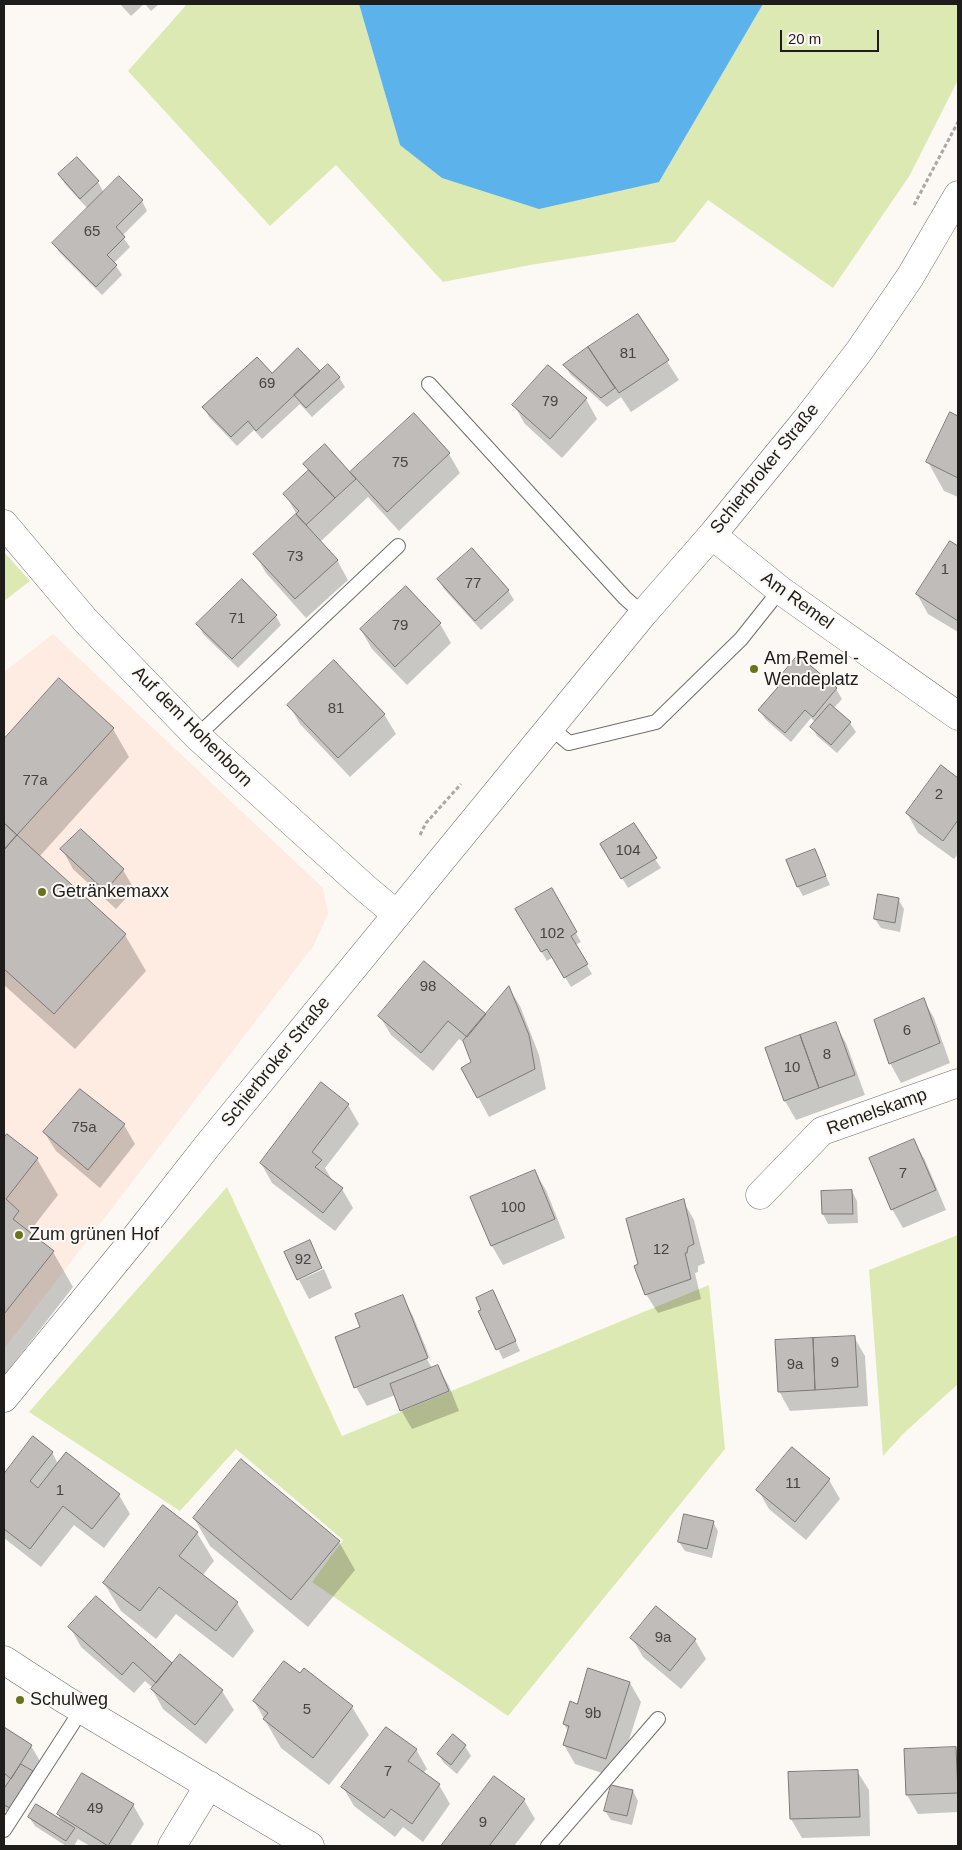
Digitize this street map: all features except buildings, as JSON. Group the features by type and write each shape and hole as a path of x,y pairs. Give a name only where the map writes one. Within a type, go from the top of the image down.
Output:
{"street":[{"name":"Schierbroker Straße","path":"4,1398 396,914 643,614 712,535 806,420 860,350 910,277 958,195"},
{"name":"Auf dem Hohenborn","path":"4,524 85,620 197,736 292,823 396,914"},
{"name":"Am Remel","path":"712,535 780,590 958,716"},
{"name":"Remelskamp","path":"760,1195 822,1131 958,1083"},
{"path":"4,1660 310,1846"},
{"path":"172,1846 209,1785"}],"lane":[{"path":"429,384 625,598 643,614"},
{"path":"197,736 398,546"},
{"path":"551,728 570,743 656,722 741,638 780,590"},
{"path":"4,1830 82,1709"},
{"path":"548,1846 658,1718"}],"path":[{"path":"912,208 958,122"}],"shaded area":[{"path":"53,634 323,888 328,914 314,945 4,1349 4,672"}],"green space":[{"path":"187,4 359,4 400,145 659,182 763,4 958,4 958,80 910,175 833,288 708,200 675,242 530,265 443,282 336,165 270,226 128,71"},
{"path":"4,552 30,581 4,601"},
{"path":"227,1187 342,1436 709,1285 725,1449 508,1716 312,1582 343,1540 236,1449 180,1511 29,1412"},
{"path":"958,1235 958,1384 904,1433 883,1456 869,1270"}],"water":[{"path":"359,4 763,4 659,182 539,209 442,178 400,145"}],"place":[{"name":"Am Remel - Wendeplatz","path":"754,669"},
{"name":"Getränkemaxx","path":"42,892"},
{"name":"Zum grünen Hof","path":"19,1235"},
{"name":"Schulweg","path":"20,1700"}]}
